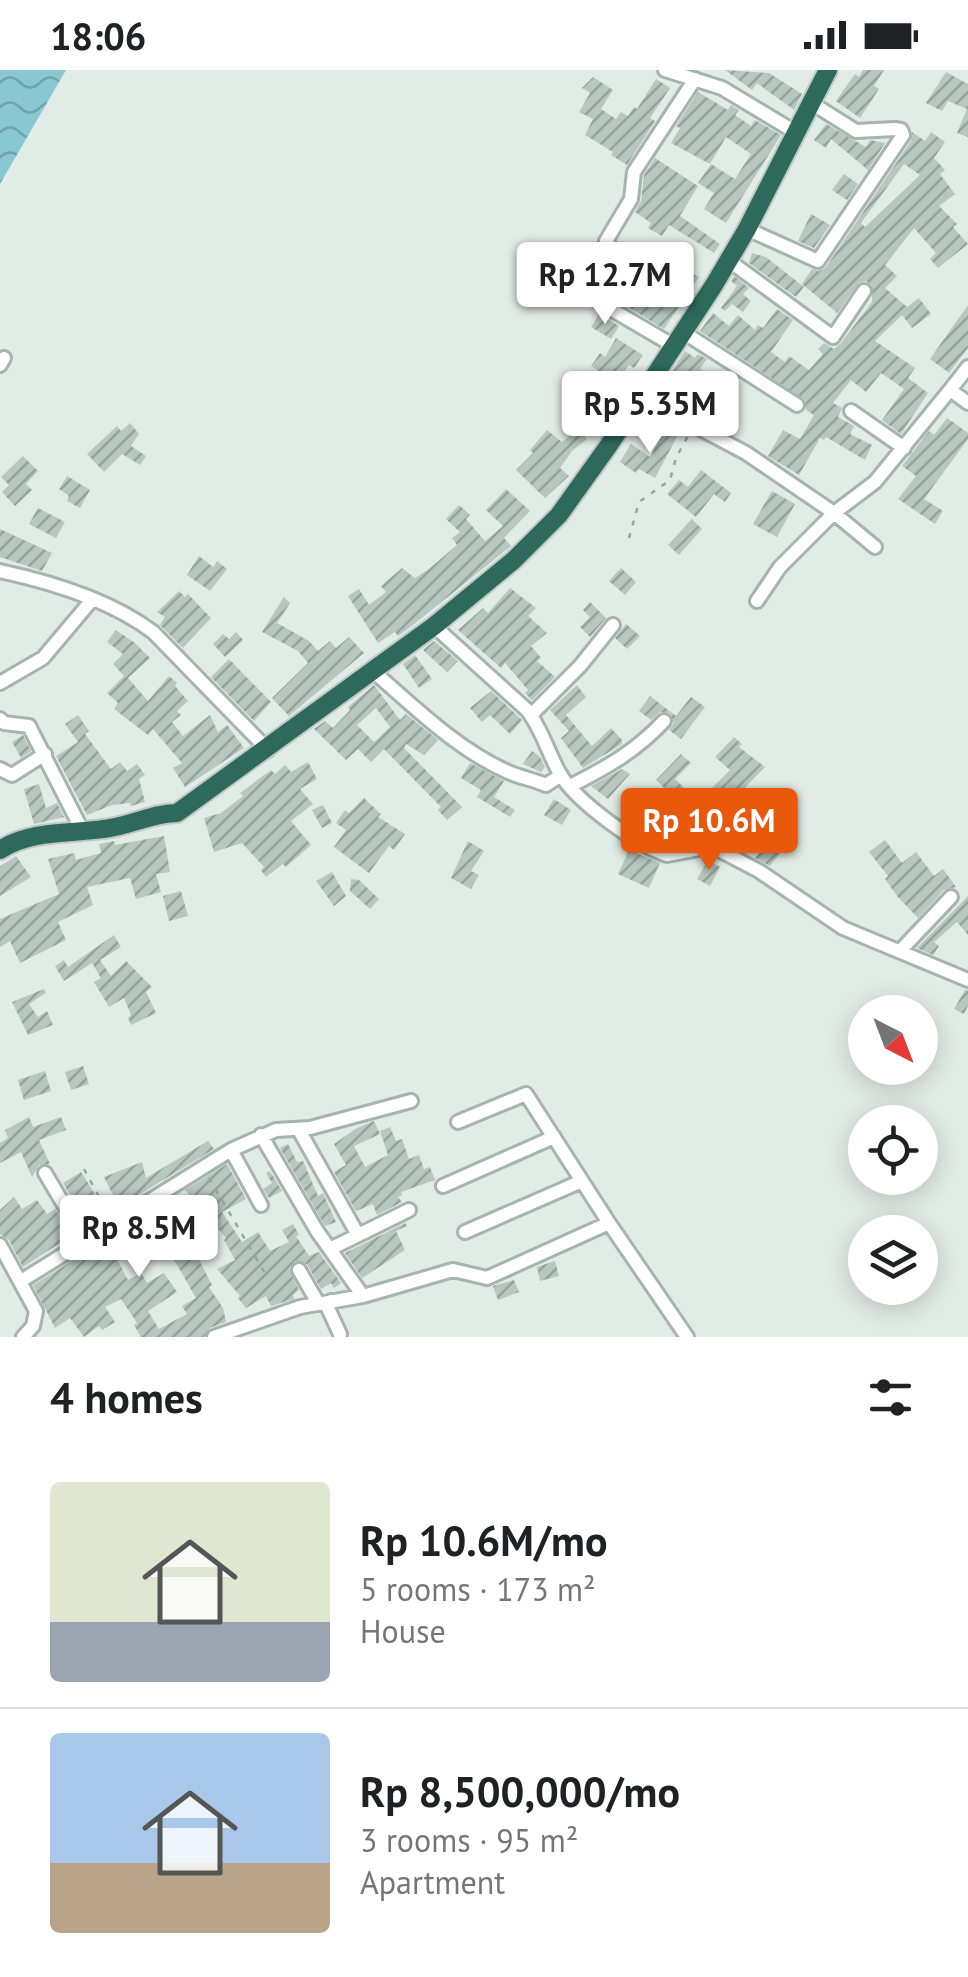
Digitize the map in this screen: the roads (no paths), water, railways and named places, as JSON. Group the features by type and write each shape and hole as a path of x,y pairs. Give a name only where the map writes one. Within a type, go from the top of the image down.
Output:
{"highway":[{"path":"0,850 34,836 83,832 177,813 434,626 514,560 559,515 678,339 747,229 817,89"}],"street":[{"path":"665,70 722,88 794,132"},
{"path":"695,79 634,172 631,199 606,240 624,272 604,305 678,339 797,405"},
{"path":"747,229 818,261 902,135 901,130 895,129 856,130 817,89"},
{"path":"728,260 834,336 864,291"},
{"path":"757,601 780,566 834,513 875,482 968,367"},
{"path":"950,390 968,402"},
{"path":"640,397 746,453 834,513 875,547"},
{"path":"851,411 904,448"},
{"path":"0,572 91,600 137,620 268,750"},
{"path":"0,683 38,662 91,600"},
{"path":"531,715 580,666 613,625"},
{"path":"434,626 531,715 565,781 596,812 659,852 675,855 704,848 718,850 758,871 843,928 968,980"},
{"path":"374,671 466,747 508,772 546,785 629,754 664,721"},
{"path":"0,720 4,724 28,725 83,832"},
{"path":"0,769 12,775 44,754"},
{"path":"704,848 746,799"},
{"path":"900,951 951,897"},
{"path":"458,1122 526,1094 687,1337"},
{"path":"21,1280 261,1135 276,1130 299,1130 411,1101"},
{"path":"299,1130 358,1235"},
{"path":"261,1135 330,1250 363,1296"},
{"path":"443,1186 554,1138"},
{"path":"232,1150 262,1205"},
{"path":"44,1174 86,1242"},
{"path":"465,1232 582,1181"},
{"path":"330,1250 409,1210"},
{"path":"214,1337 324,1302 363,1296 453,1270 487,1278 609,1223"},
{"path":"0,1246 36,1311 33,1326 23,1337"},
{"path":"299,1270 324,1302 340,1334"}],"water":[{"path":"0,70 66,70 0,184"}]}
